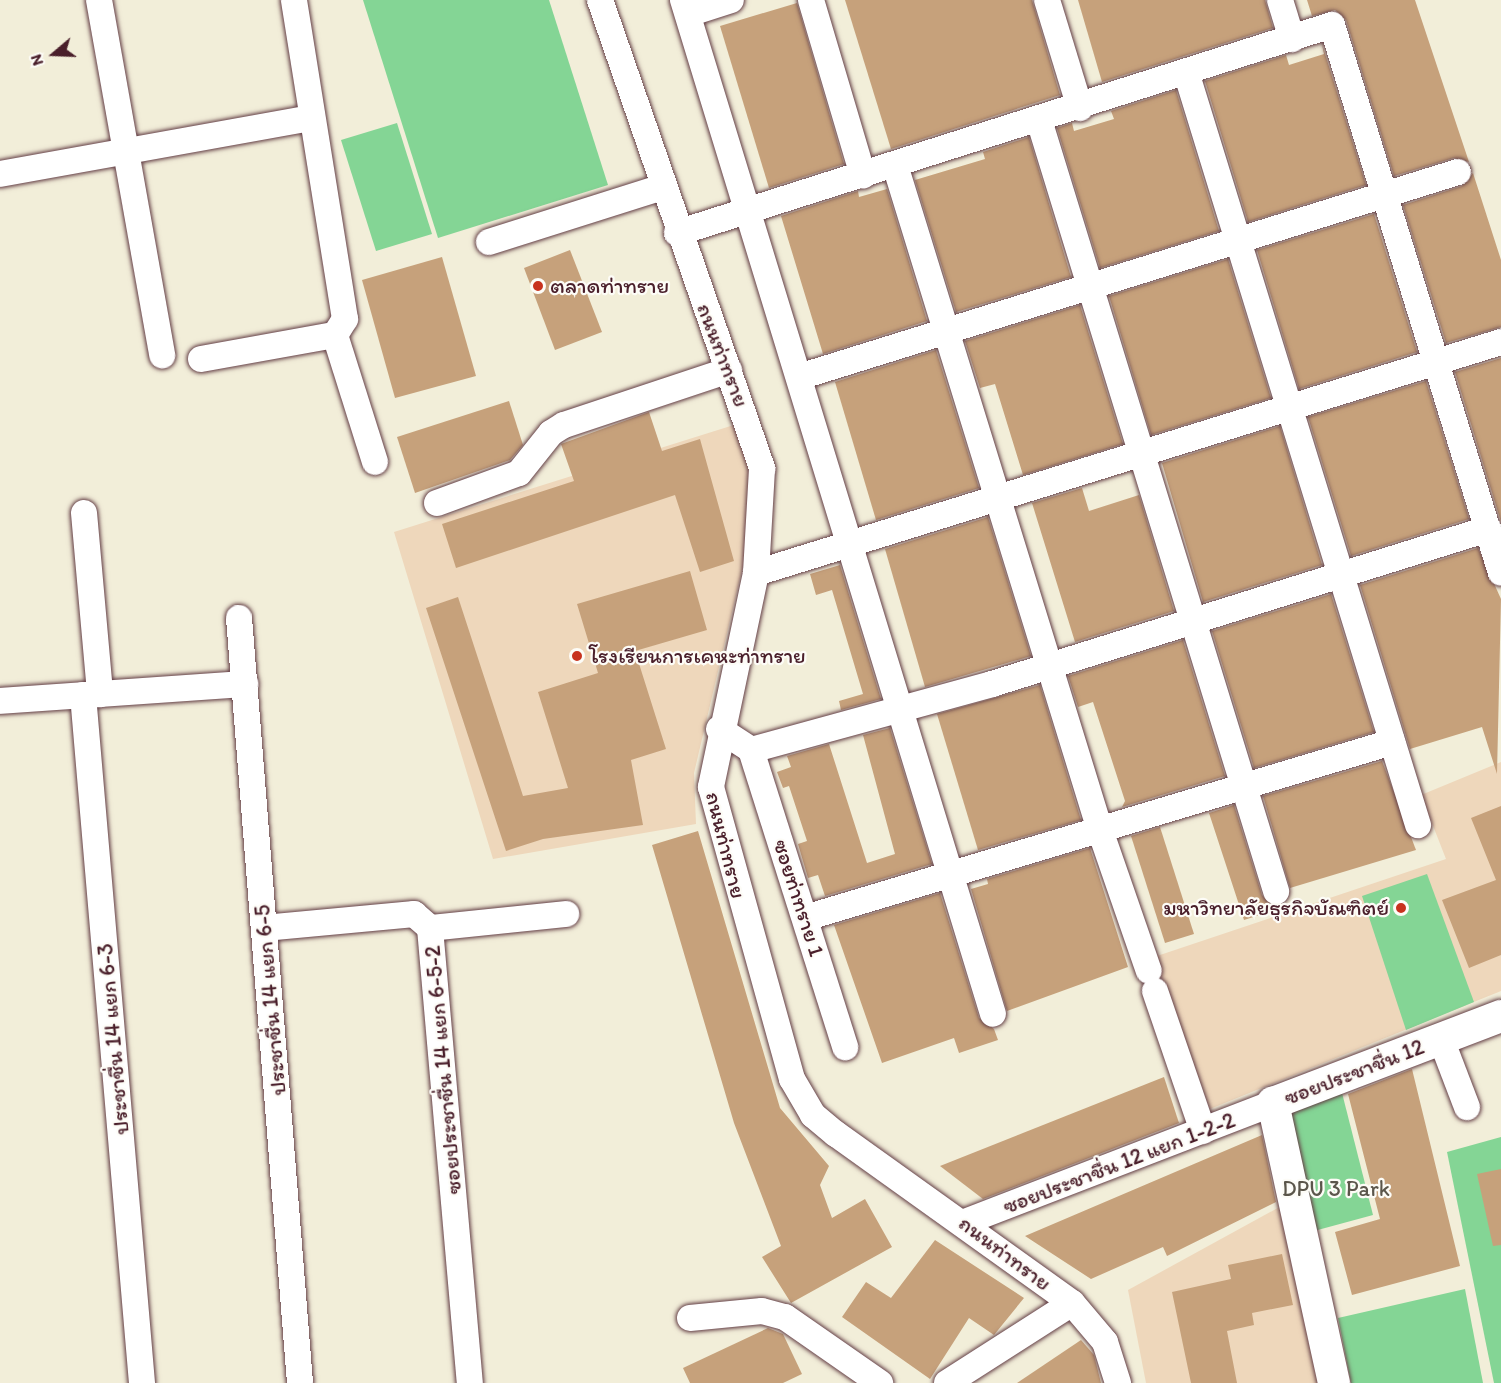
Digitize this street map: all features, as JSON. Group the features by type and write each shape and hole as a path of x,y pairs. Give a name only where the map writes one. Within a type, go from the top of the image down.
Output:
{"main road":[{"name":"ซอยประชาชื่น 12","path":"1334,1383 1273,1103 1501,1016"}],"street":[{"path":"99,0 162,355"},
{"path":"294,0 340,327 375,462"},
{"name":"ถนนท่าทราย","path":"600,0 677,233 729,370 762,469 756,573 711,765 716,818 797,1090 813,1115 836,1134 965,1222 1072,1303 1102,1337 1118,1383"},
{"path":"731,0 686,7 902,709 993,1014"},
{"path":"811,0 862,175"},
{"path":"1047,0 1080,108"},
{"path":"1280,0 1292,39"},
{"path":"677,233 1187,75 1332,25 1387,196 1501,573"},
{"path":"1187,75 1241,240 1418,825"},
{"path":"0,174 312,118"},
{"path":"1039,120 1093,284 1276,891"},
{"path":"895,165 1099,827 1203,1131"},
{"path":"799,377 1093,284 1387,196 1458,172"},
{"path":"489,242 662,187"},
{"path":"201,359 340,327"},
{"path":"756,573 1144,451 1292,409 1501,342"},
{"path":"437,503 519,473 551,433 564,425 729,370"},
{"name":"ประชาชื่น 14 แยก 6-3","path":"84,513 91,694 142,1383"},
{"path":"719,729 752,750 1050,665 1194,618 1488,529"},
{"name":"ประชาชื่น 14 แยก 6-5","path":"239,618 300,1383"},
{"path":"0,701 245,684"},
{"path":"805,918 1099,827 1392,742"},
{"name":"ซอยท่าทราย 1","path":"752,750 845,1047"},
{"name":"ซอยประชาชื่น 14 แยก 6-5-2","path":"264,928 414,914 430,928 470,1383"},
{"path":"430,928 566,914"},
{"path":"1441,1040 1467,1107"},
{"name":"ซอยประชาชื่น 12 แยก 1-2-2","path":"965,1222 1273,1103"},
{"path":"947,1383 1072,1303"},
{"path":"690,1318 762,1311 785,1317 880,1383"}],"shaded area":[{"name":"โรงเรียนการเคหะท่าทราย","path":"737,424 753,468 749,540 694,773 696,824 493,859 394,532"},
{"name":"มหาวิทยาลัยธุรกิจบัณฑิตย์","path":"1501,762 1501,991 1210,1109 1154,957 1446,859 1421,795"},
{"path":"1283,1205 1324,1383 1146,1383 1128,1290"}],"green space":[{"path":"363,0 549,0 608,185 438,238"},
{"path":"397,123 432,234 376,251 341,140"},
{"path":"1427,874 1474,1002 1406,1030 1362,896"},
{"name":"DPU 3 Park","path":"1340,1085 1373,1215 1314,1231 1287,1104"},
{"path":"1501,1137 1501,1383 1494,1383 1447,1152"},
{"path":"1465,1289 1483,1383 1351,1383 1338,1318"}],"building":[{"path":"845,0 1032,0 1060,95 891,149"},
{"path":"1078,0 1265,0 1273,28 1102,82"},
{"path":"1307,0 1415,0 1469,162 1454,158 1394,176 1346,20 1335,10 1312,16"},
{"path":"797,3 844,164 769,188 720,26"},
{"path":"1322,44 1366,185 1248,222 1205,81 1286,55 1289,65 1324,54"},
{"path":"1176,90 1219,231 1100,268 1057,128 1072,123 1074,131 1114,119 1111,111"},
{"path":"1029,137 1071,277 956,312 915,180 985,159 983,152"},
{"path":"1473,173 1501,260 1501,327 1446,343 1403,205 1462,186"},
{"path":"887,189 927,321 823,354 781,216 858,191 859,197"},
{"path":"1374,214 1417,352 1299,389 1257,250"},
{"path":"570,250 602,332 555,350 524,268"},
{"path":"442,257 476,376 395,398 362,280"},
{"path":"1228,259 1271,398 1151,435 1109,296"},
{"path":"1080,305 1123,444 1023,475 995,384 980,388 965,341"},
{"path":"936,350 979,488 876,520 835,382"},
{"path":"1501,358 1501,522 1455,372"},
{"path":"1426,381 1469,519 1351,556 1308,417"},
{"path":"509,401 523,445 510,460 415,493 397,437"},
{"path":"649,412 662,451 700,439 734,561 700,572 675,495 456,568 442,524 574,481 561,444"},
{"path":"1280,426 1322,565 1203,602 1162,463"},
{"path":"1082,488 1089,511 1139,495 1174,611 1075,642 1032,503"},
{"path":"988,517 1031,656 925,687 885,549"},
{"path":"1478,548 1501,599 1497,774 1482,727 1410,749 1360,585"},
{"path":"840,565 881,699 841,710 839,701 863,694 832,590 816,595 810,574"},
{"path":"690,571 707,630 635,651 666,749 631,760 643,825 543,839 506,851 426,608 458,597 523,796 568,788 538,692 598,673 577,604"},
{"path":"1331,594 1374,732 1254,768 1212,631"},
{"path":"1183,640 1225,776 1122,807 1125,801 1093,702 1078,707 1068,676"},
{"path":"1040,685 1081,820 978,850 937,714"},
{"path":"890,728 932,864 825,896 818,875 808,878 798,844 807,841 789,786 783,788 777,772 791,767 787,756 829,744 867,863 895,854 863,735"},
{"path":"1382,761 1416,850 1290,888 1263,796"},
{"path":"1234,805 1262,895 1275,910 1244,920 1209,813"},
{"path":"1501,806 1501,955 1469,968 1442,900 1496,880 1471,818"},
{"path":"1160,827 1194,934 1165,943 1131,836"},
{"path":"698,831 780,1108 829,1166 820,1185 832,1218 865,1199 892,1247 791,1303 762,1257 781,1246 734,1123 652,845"},
{"path":"1090,848 1128,967 1007,1011 971,889 988,884 987,879"},
{"path":"940,893 979,1018 994,1029 998,1040 959,1053 954,1038 882,1063 834,925"},
{"path":"1412,1069 1460,1266 1352,1295 1335,1232 1380,1219 1348,1094"},
{"path":"1164,1077 1179,1123 983,1199 940,1166"},
{"path":"1262,1135 1276,1202 1167,1256 1163,1247 1091,1279 1025,1236"},
{"path":"1501,1169 1501,1245 1493,1246 1477,1174"},
{"path":"935,1240 1024,1298 994,1335 969,1318 930,1379 842,1317 866,1282 891,1298"},
{"path":"1282,1254 1293,1305 1252,1313 1254,1325 1227,1331 1237,1383 1191,1383 1172,1292 1231,1279 1228,1265"},
{"path":"768,1328 783,1334 802,1374 783,1383 690,1383 683,1368"},
{"path":"1081,1340 1094,1355 1101,1383 1017,1383"}],"place":[{"name":"ตลาดท่าทราย","path":"538,286"},
{"name":"โรงเรียนการเคหะท่าทราย","path":"577,656"},
{"name":"มหาวิทยาลัยธุรกิจบัณฑิตย์","path":"1401,908"}]}
